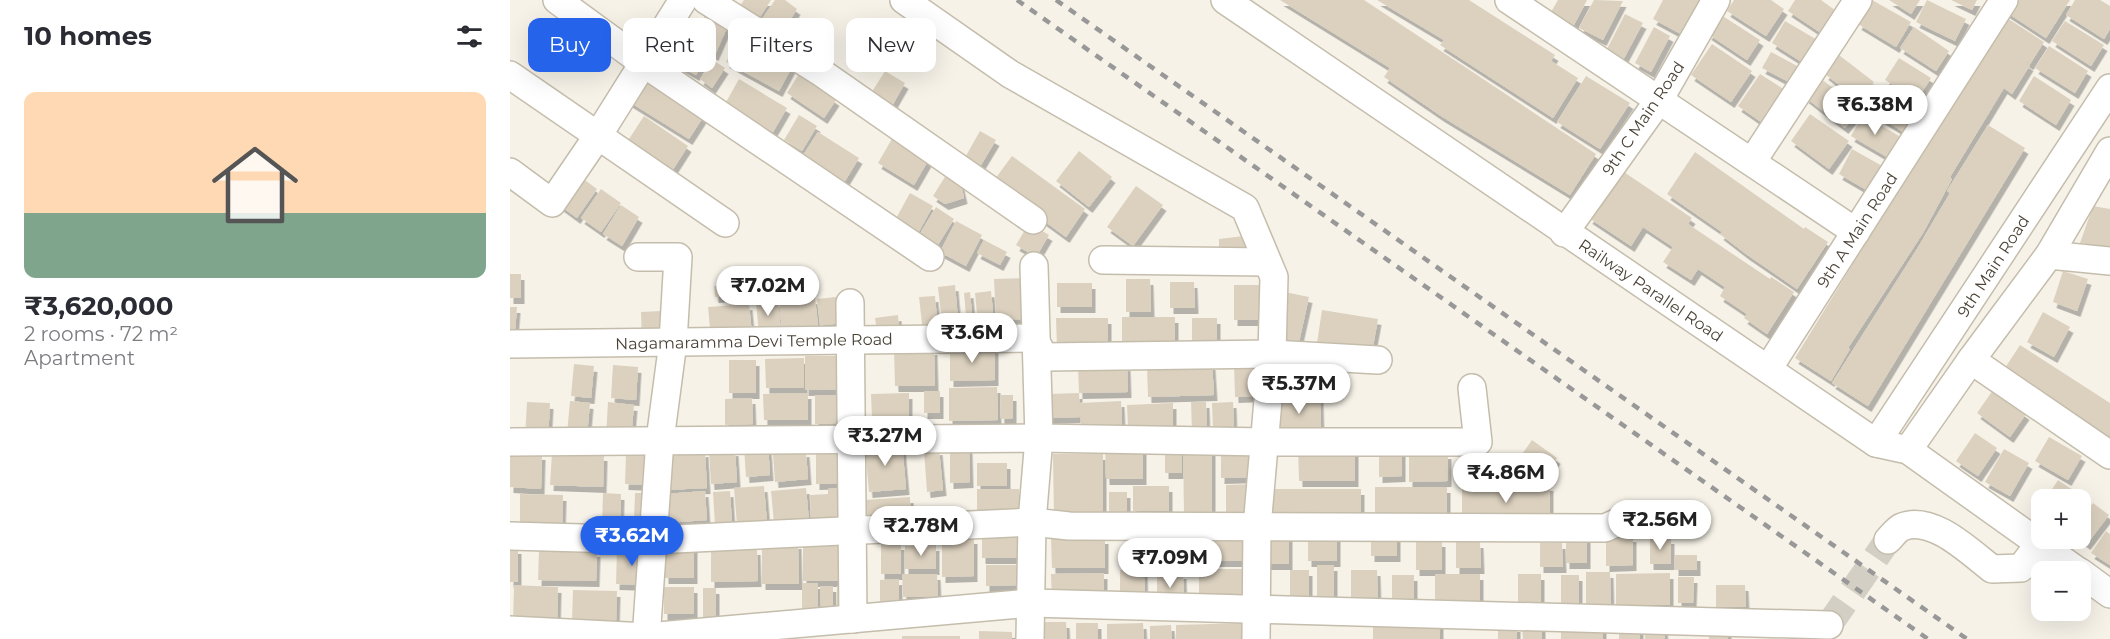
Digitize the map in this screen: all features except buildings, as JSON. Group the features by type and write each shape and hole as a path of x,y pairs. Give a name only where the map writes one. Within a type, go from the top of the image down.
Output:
{"street":[{"path":"557,0 623,48"},
{"path":"670,18 682,0"},
{"path":"706,0 819,71 1033,220"},
{"path":"904,0 1010,74 1245,208 1274,277 1272,354 1257,527 1256,639"},
{"name":"Railway Parallel Road","path":"1225,0 1564,233 1876,443 1908,450 2031,537"},
{"path":"1509,0 1856,232"},
{"name":"9th C Main Road","path":"1564,233 1659,100 1716,0"},
{"path":"1752,162 1858,0"},
{"name":"9th A Main Road","path":"1768,369 2004,0"},
{"path":"510,172 552,203 597,137 636,72"},
{"path":"657,72 930,257"},
{"path":"510,75 725,223"},
{"name":"9th Main Road","path":"1876,443 2110,88"},
{"path":"1908,450 2049,255 2110,151"},
{"path":"2049,255 2110,261"},
{"path":"638,257 678,257 673,342 660,440 646,638"},
{"path":"1103,260 1267,262"},
{"path":"1030,639 1032,522 1039,438 1034,338 1034,266"},
{"path":"850,303 853,619"},
{"path":"1034,338 1044,357 1272,354 1378,360"},
{"name":"Nagamaramma Devi Temple Road","path":"510,344 1034,338"},
{"path":"1971,360 2110,455"},
{"path":"510,442 851,438 1478,442 1472,388"},
{"path":"510,536 654,540 1032,522 1069,526 1605,528 1632,516"},
{"path":"1888,540 1902,527 1924,525 1948,535 1992,569 2021,568 2035,549"},
{"name":"Railway Parallel Road","path":"2048,549 2065,561"},
{"name":"Railway Parallel Road","path":"2091,580 2110,594"},
{"path":"510,630 646,638 1031,603 1829,624 1819,639"}],"tunnel":[{"path":"1829,625 1888,540"}],"railway":[{"path":"1017,0 1928,639"},
{"path":"1056,0 1967,639"}]}
